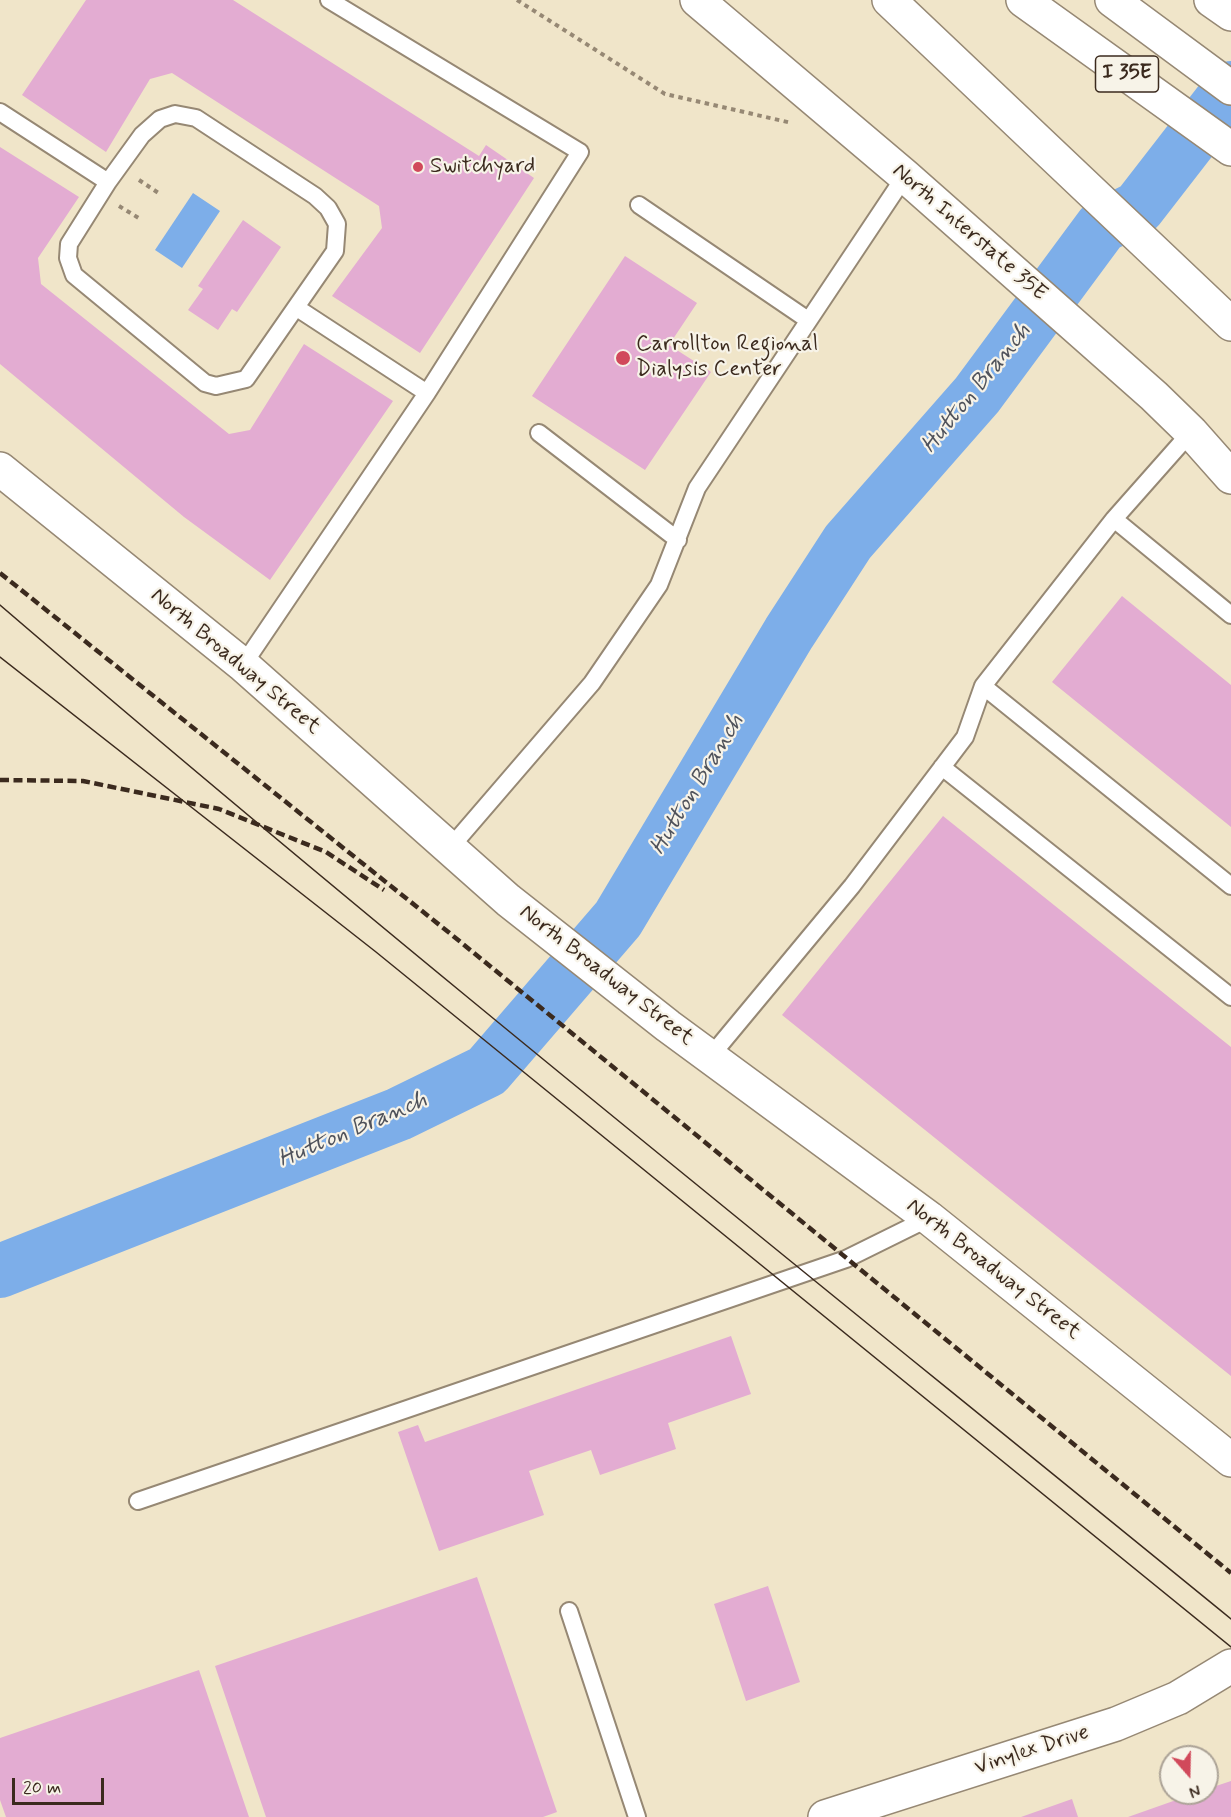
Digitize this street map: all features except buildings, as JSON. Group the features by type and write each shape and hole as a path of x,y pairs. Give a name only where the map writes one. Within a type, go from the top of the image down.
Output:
{"main road":[{"name":"North Interstate 35E","path":"697,0 905,176 1154,396 1191,432 1231,477"},
{"path":"889,0 1231,324"},
{"name":"I 35E","path":"1023,0 1231,149"},
{"path":"1112,0 1231,88"},
{"path":"1211,0 1231,14"},
{"name":"North Broadway Street","path":"0,469 243,665 508,900 668,1026 929,1218 1231,1460"},
{"name":"Vinylex Drive","path":"825,1817 1116,1724 1178,1698 1231,1666"}],"lane":[{"path":"243,665 427,393 580,152 329,0"},
{"path":"0,112 108,182"},
{"path":"175,114 196,118 315,196 328,208 337,224 335,251 246,379 228,384 205,383 74,275 68,258 69,244 108,182 142,135 160,119 175,114"},
{"path":"450,848 592,683 659,585 697,488 905,176"},
{"path":"639,205 808,320"},
{"path":"297,308 427,393"},
{"path":"710,1057 852,886 965,737 983,686 1114,519 1191,432"},
{"path":"539,433 678,540"},
{"path":"1114,519 1231,615"},
{"path":"983,686 1231,886"},
{"path":"942,767 1231,997"},
{"path":"138,1500 846,1259 929,1218"},
{"path":"569,1611 637,1817"}],"path":[{"path":"518,0 665,94 799,124"},
{"path":"133,177 160,194"},
{"path":"116,204 142,220"}],"water":[{"path":"193,193 220,211 182,268 155,250"}],"waterway":[{"name":"Hutton Branch","path":"0,1271 399,1114 487,1071 618,919 789,633 848,542 977,395 1102,226 1138,208 1231,88"}],"tram line":[{"path":"0,605 458,989 1231,1619"},
{"path":"0,657 376,952 1231,1647"}],"railway":[{"path":"0,573 452,935 1231,1573"},
{"path":"0,780 83,781 219,809 326,852 384,890"}],"place":[{"name":"Switchyard","path":"418,167"},
{"name":"Carrollton Regional Dialysis Center","path":"623,358"}]}
